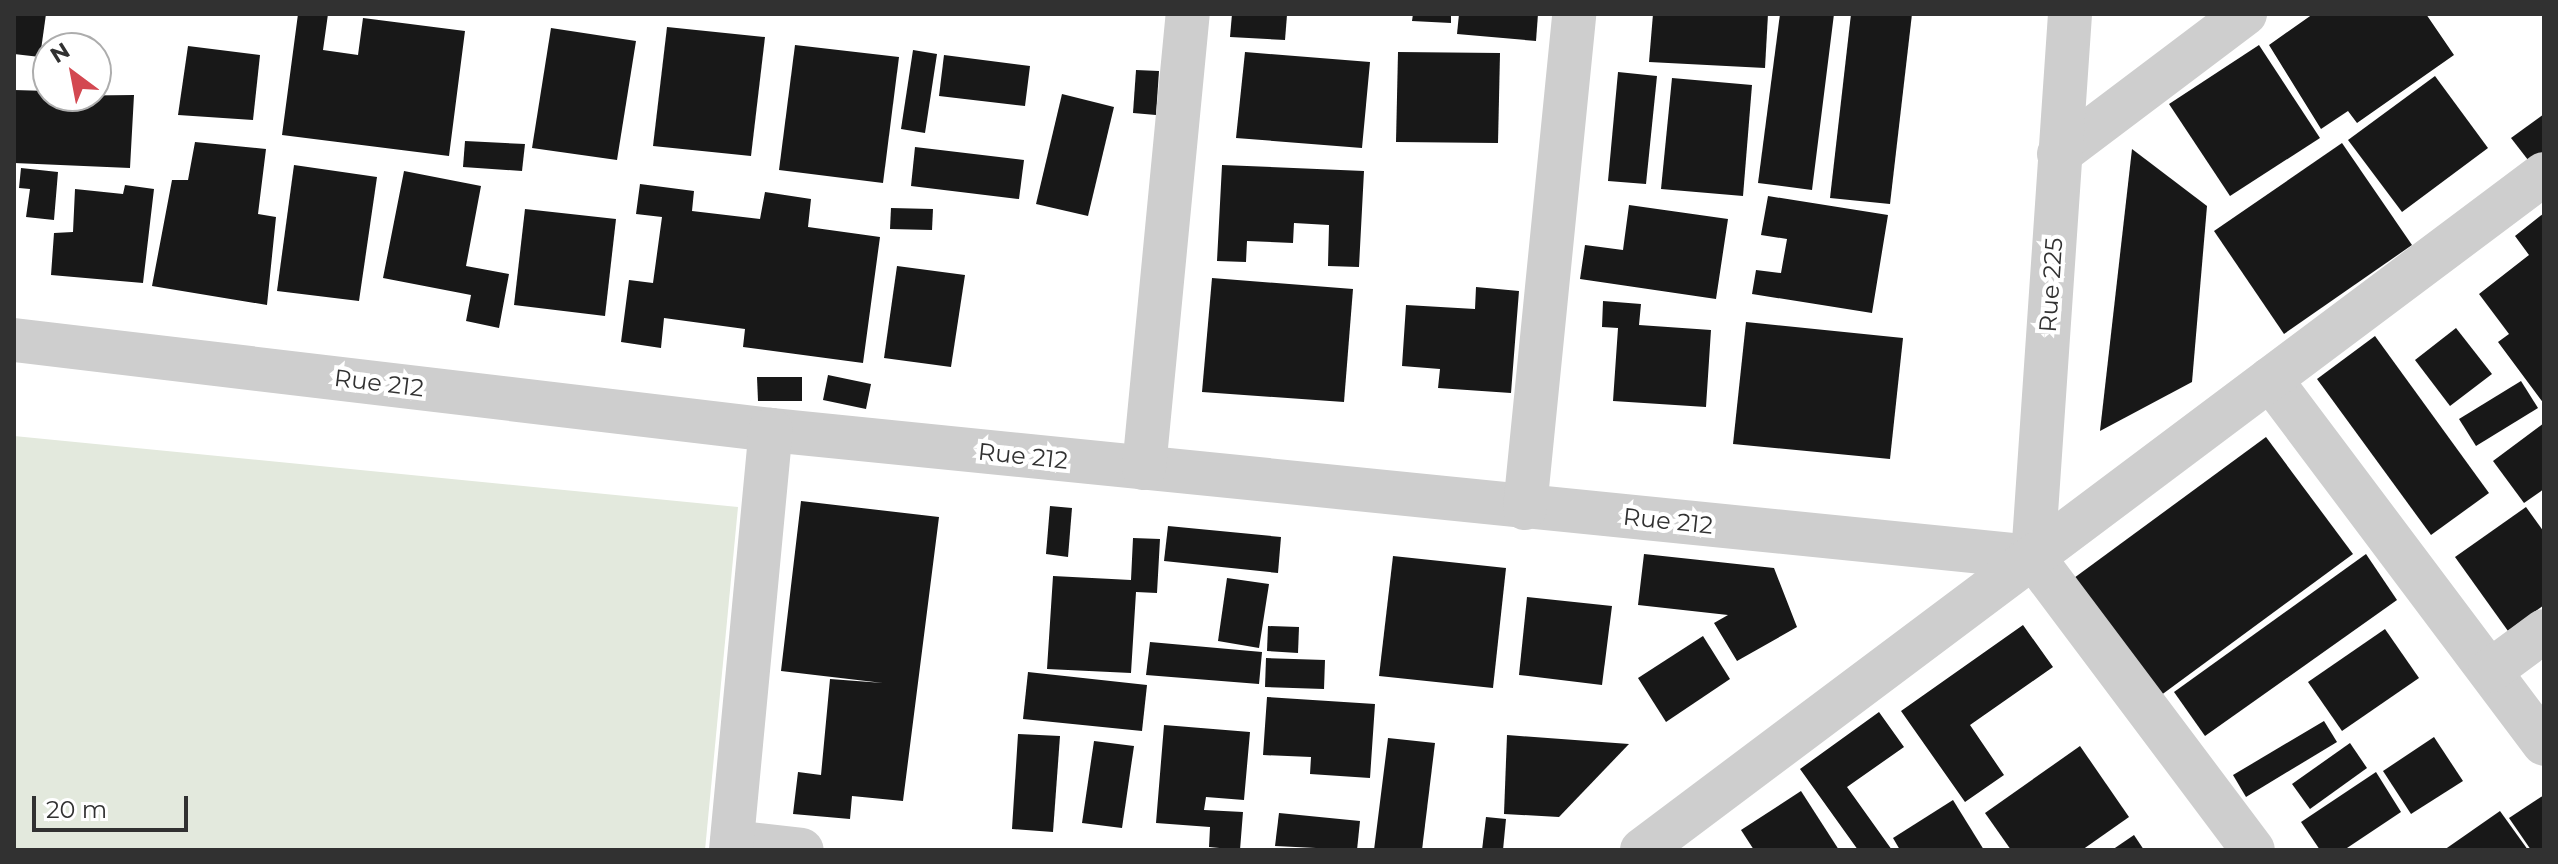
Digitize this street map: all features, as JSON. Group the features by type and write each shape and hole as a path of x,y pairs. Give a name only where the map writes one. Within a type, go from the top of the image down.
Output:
{"street":[{"path":"1525,508 1574,14"},
{"name":"Rue 225","path":"2033,557 2070,14"},
{"path":"2059,154 2245,14"},
{"path":"1144,468 1175,15"},
{"path":"1642,850 2544,174"},
{"name":"Rue 212","path":"14,340 771,430 2033,557"},
{"path":"2270,379 2544,744"},
{"path":"771,430 731,846 802,850"},
{"path":"2033,557 2253,850"},
{"path":"2490,671 2544,631"}],"shaded area":[{"path":"14,436 738,507 705,850 14,850"}],"building":[{"path":"14,14 46,14 43,32 32,32 32,56 14,54"},
{"path":"298,14 328,14 323,50 358,55 363,18 465,31 449,156 282,135"},
{"path":"1232,14 1287,15 1285,40 1230,37"},
{"path":"1413,14 1451,14 1451,23 1412,21"},
{"path":"1459,14 1538,14 1536,41 1457,34"},
{"path":"1653,14 1768,14 1765,68 1649,62"},
{"path":"1780,14 1834,14 1812,190 1758,183"},
{"path":"1851,14 1912,14 1890,204 1830,198"},
{"path":"2313,14 2426,14 2454,55 2357,123 2348,111 2321,129 2269,45"},
{"path":"667,27 765,37 751,156 653,146"},
{"path":"551,28 636,41 617,160 532,148"},
{"path":"795,45 899,57 883,183 779,170"},
{"path":"2259,45 2320,138 2230,196 2169,104"},
{"path":"188,46 260,55 253,120 178,115"},
{"path":"913,50 937,54 925,133 901,129"},
{"path":"1245,52 1370,62 1362,148 1236,138"},
{"path":"1398,52 1500,53 1498,143 1396,142"},
{"path":"944,55 1030,66 1025,106 939,96"},
{"path":"1136,70 1159,71 1156,115 1133,113"},
{"path":"1618,72 1657,76 1646,184 1608,181"},
{"path":"2435,76 2488,148 2402,212 2348,140"},
{"path":"1672,78 1752,85 1743,196 1661,189"},
{"path":"14,90 32,91 32,112 112,112 112,95 134,95 130,168 14,163"},
{"path":"1062,94 1114,107 1088,216 1036,204"},
{"path":"2544,114 2544,162 2535,169 2511,138"},
{"path":"465,141 525,144 522,171 463,167"},
{"path":"195,142 266,149 258,214 276,217 267,305 152,286 172,180 188,180"},
{"path":"2342,143 2412,245 2284,334 2214,231"},
{"path":"915,147 1024,160 1019,199 911,186"},
{"path":"2132,149 2207,206 2192,382 2100,431"},
{"path":"294,165 377,177 359,301 277,291"},
{"path":"1222,165 1364,171 1359,267 1328,266 1329,225 1294,223 1293,243 1247,241 1246,262 1217,261"},
{"path":"21,168 58,172 54,220 26,217 30,189 19,188"},
{"path":"404,171 481,186 466,266 509,274 499,328 466,321 471,295 383,278"},
{"path":"640,184 694,191 692,211 760,219 765,192 811,199 808,227 880,237 863,363 743,347 745,329 664,318 661,348 621,342 629,280 653,283 662,217 636,214"},
{"path":"125,185 154,189 143,283 51,275 54,233 73,232 75,189 123,194"},
{"path":"1768,196 1888,215 1872,313 1752,294 1756,270 1781,273 1787,239 1761,235"},
{"path":"1629,205 1728,219 1716,299 1580,279 1585,245 1623,250"},
{"path":"891,208 933,209 932,230 890,229"},
{"path":"525,209 616,219 605,316 514,305"},
{"path":"2544,213 2544,404 2498,342 2509,334 2479,294 2529,255 2515,236"},
{"path":"897,266 965,275 951,367 884,358"},
{"path":"1212,278 1353,289 1344,402 1202,392"},
{"path":"1476,287 1519,291 1511,393 1438,388 1440,369 1402,366 1406,305 1475,309"},
{"path":"1603,301 1641,304 1639,325 1711,330 1706,407 1613,401 1618,328 1602,327"},
{"path":"1746,322 1903,338 1890,459 1733,444"},
{"path":"2456,328 2492,374 2450,406 2415,360"},
{"path":"2375,336 2489,493 2431,535 2317,379"},
{"path":"828,375 871,384 866,409 823,400"},
{"path":"757,377 802,377 802,401 758,401"},
{"path":"2521,381 2538,408 2476,446 2459,419"},
{"path":"2544,423 2544,489 2524,503 2493,461"},
{"path":"2266,437 2353,554 2145,707 2059,589"},
{"path":"801,501 939,517 903,801 852,796 850,819 793,814 798,772 821,775 830,679 883,683 781,671"},
{"path":"1050,506 1072,508 1068,557 1046,554"},
{"path":"2526,507 2544,532 2544,605 2508,631 2455,557"},
{"path":"1168,526 1281,537 1278,573 1164,561"},
{"path":"1133,538 1160,539 1157,593 1136,592 1131,673 1047,669 1053,576 1131,580"},
{"path":"1644,554 1774,568 1797,627 1737,661 1714,623 1728,615 1638,605"},
{"path":"2366,554 2397,600 2205,736 2174,692"},
{"path":"1393,556 1506,568 1493,688 1379,676"},
{"path":"1227,578 1269,584 1259,648 1218,641"},
{"path":"1527,597 1612,606 1602,685 1519,675"},
{"path":"2023,625 2053,667 1970,725 2004,775 1965,802 1901,711"},
{"path":"1268,626 1299,627 1298,653 1267,651"},
{"path":"2385,629 2419,678 2342,731 2308,682"},
{"path":"1703,636 1730,679 1666,722 1638,678"},
{"path":"1150,642 1262,652 1259,684 1146,675"},
{"path":"1266,658 1325,660 1324,689 1265,687"},
{"path":"1028,672 1147,685 1142,731 1023,719"},
{"path":"1267,697 1375,704 1370,778 1310,774 1311,757 1263,755"},
{"path":"1879,712 1904,747 1847,787 1892,850 1858,850 1800,769"},
{"path":"2324,721 2337,742 2246,797 2233,775"},
{"path":"1164,725 1250,732 1244,800 1206,797 1204,810 1243,812 1240,850 1209,847 1210,827 1156,823"},
{"path":"1018,734 1060,736 1053,832 1012,829"},
{"path":"1507,735 1629,744 1559,817 1504,814"},
{"path":"2434,737 2463,781 2411,814 2383,771"},
{"path":"1388,738 1435,743 1422,850 1374,850"},
{"path":"1094,741 1134,746 1122,828 1082,823"},
{"path":"2350,743 2367,768 2310,809 2292,784"},
{"path":"2080,746 2129,817 2082,850 2011,850 1985,813"},
{"path":"2376,772 2401,812 2344,850 2320,850 2301,822"},
{"path":"1801,791 1839,850 1754,850 1741,830"},
{"path":"2544,795 2544,850 2531,850 2509,818"},
{"path":"1953,800 1984,850 1900,850 1893,838"},
{"path":"2500,811 2528,850 2444,850"},
{"path":"1279,813 1360,821 1357,850 1275,846"},
{"path":"1486,817 1506,819 1503,850 1482,850"},
{"path":"2134,835 2144,850 2112,850"}]}
